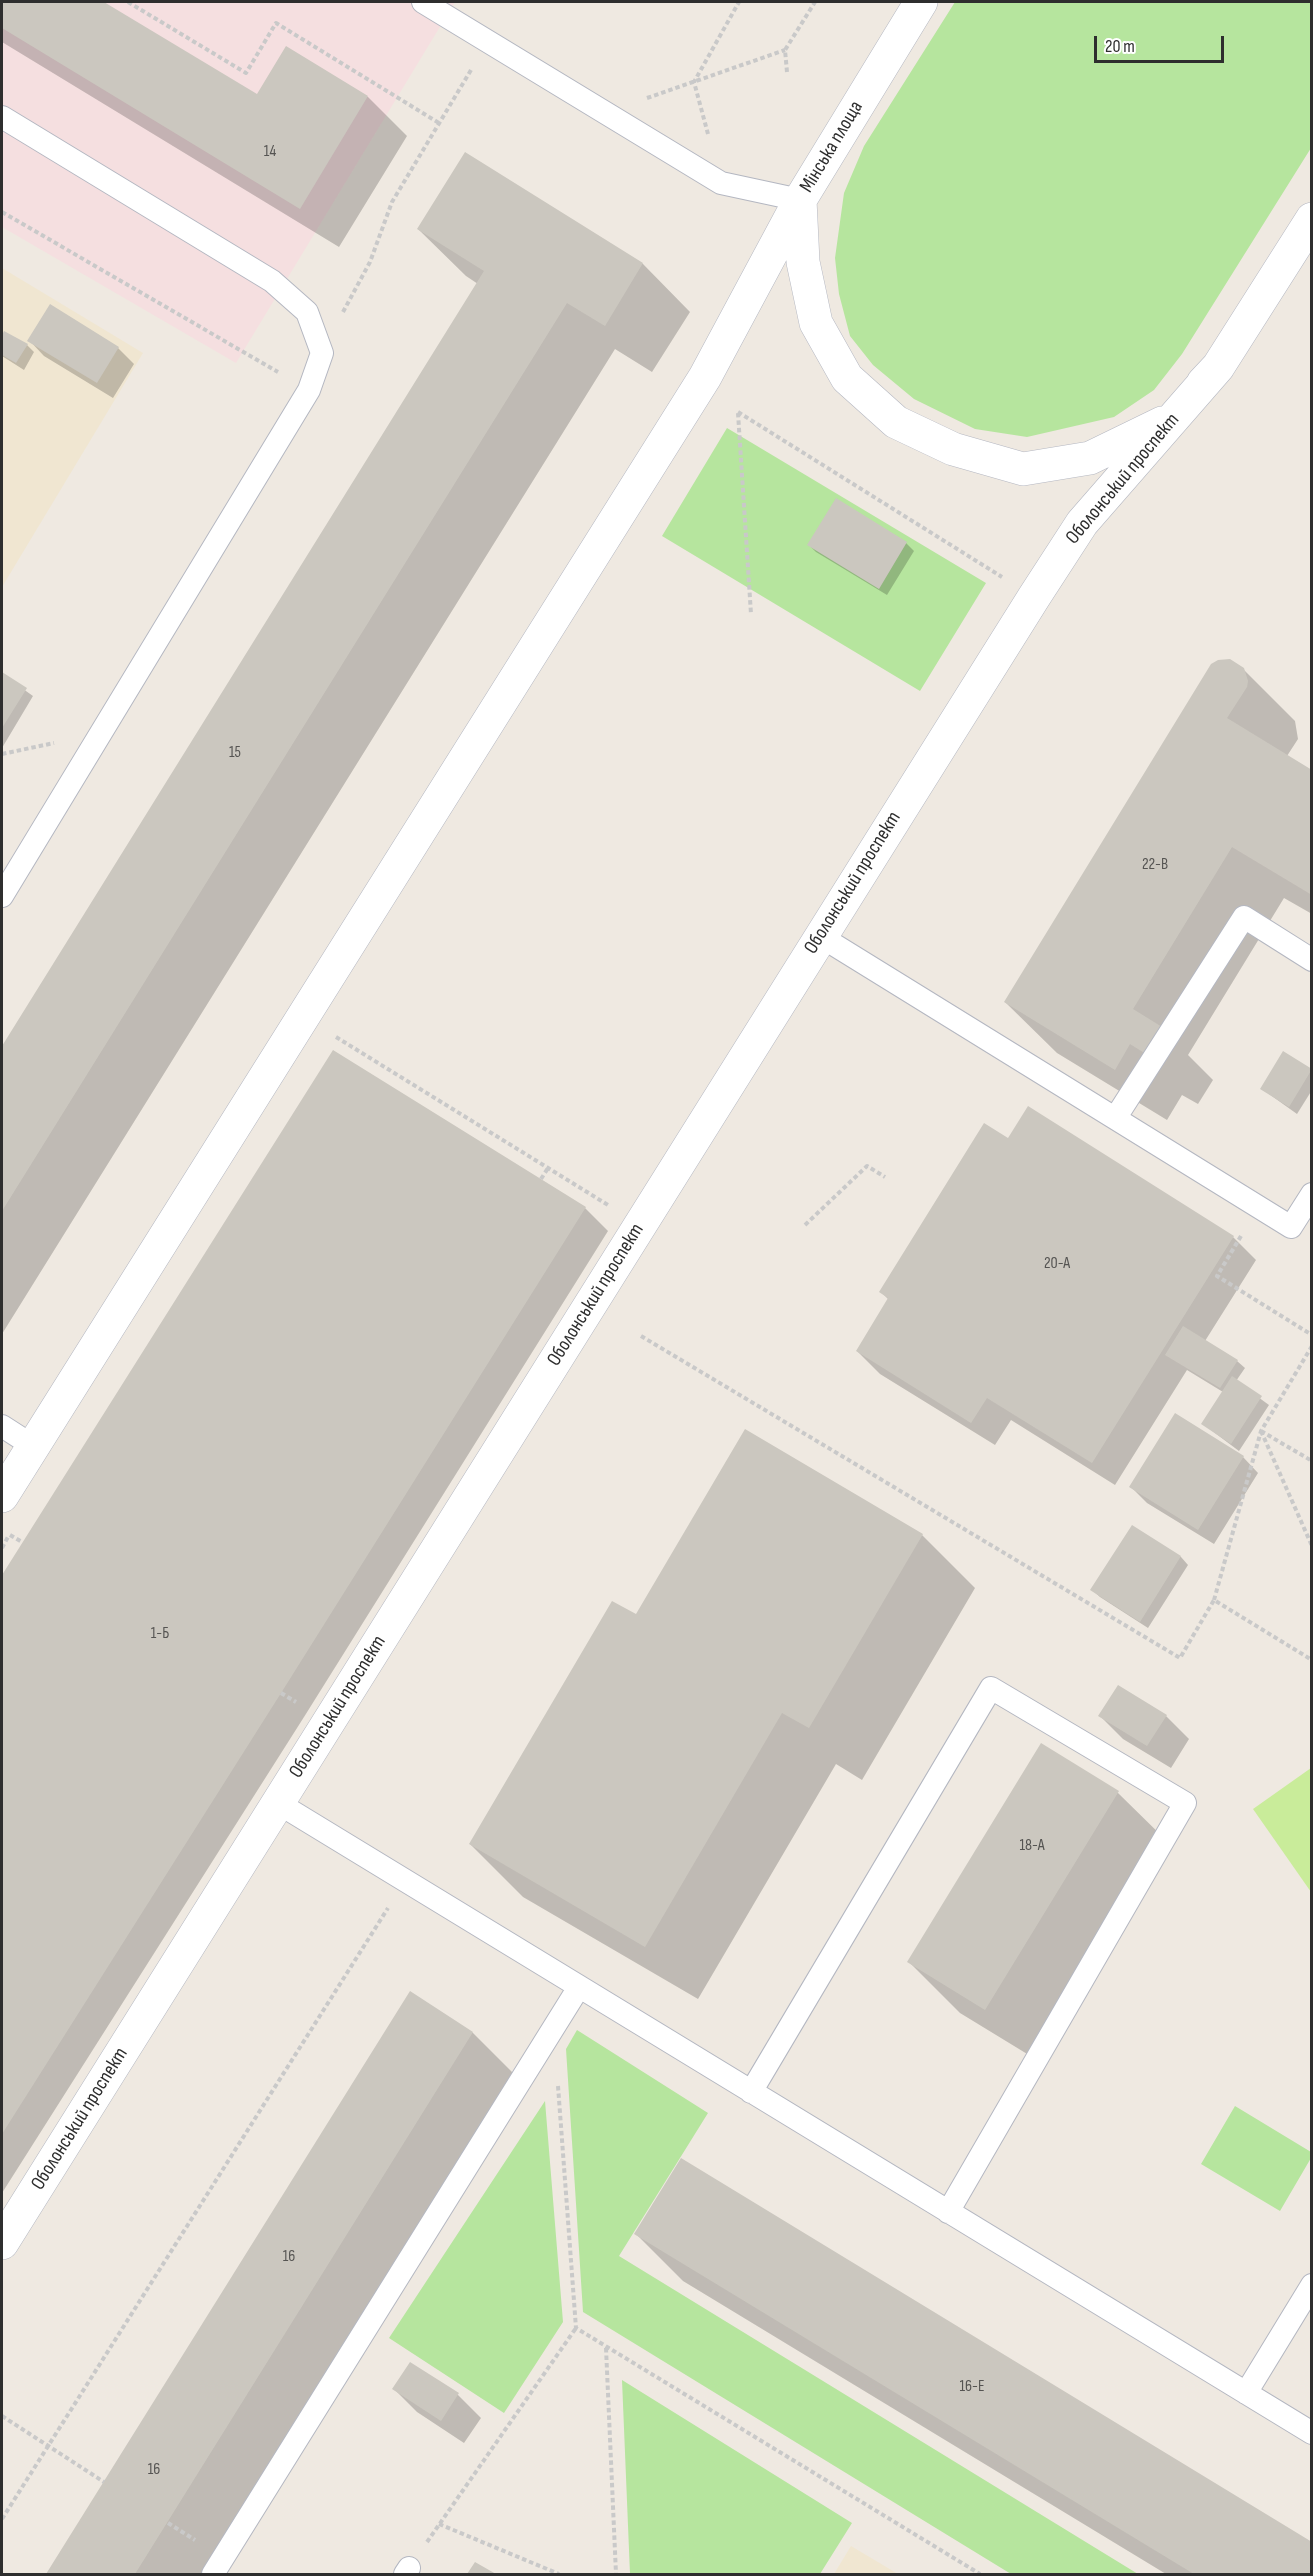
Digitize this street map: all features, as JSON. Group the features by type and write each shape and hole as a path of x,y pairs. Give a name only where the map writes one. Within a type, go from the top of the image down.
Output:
{"main road":[{"name":"Мінська площа","path":"921,2 800,200 804,262 816,323 847,378 896,422 953,449 1023,469 1090,458 1167,420 1218,367 1311,219"},
{"path":"2,1496 705,377 800,200"},
{"path":"1281,268 1311,243"},
{"name":"Оболонський проспект","path":"2,2243 820,936 1082,523 1218,367"}],"lane":[{"path":"423,2 721,183 800,200"},
{"path":"2,117 272,281 307,312 322,353 309,390 2,896"},
{"path":"1116,1117 1244,917 1311,960"},
{"path":"820,936 1291,1227 1311,1194"},
{"path":"2,1426 33,1446"},
{"path":"751,2092 991,1688 1185,1803 948,2212"},
{"path":"278,1803 1311,2433"},
{"path":"213,2574 579,1987"},
{"path":"1246,2393 1311,2285"}],"path":[{"path":"128,2 246,73 276,23 440,123"},
{"path":"694,82 739,2"},
{"path":"787,72 785,51 815,2"},
{"path":"322,353 370,262 392,202 488,41"},
{"path":"637,102 785,51"},
{"path":"2,212 309,390"},
{"path":"751,614 738,412 1005,579"},
{"path":"326,1031 608,1206"},
{"path":"805,1225 867,1166 885,1177"},
{"path":"541,1179 548,1168"},
{"path":"1243,1233 1217,1276 1311,1335"},
{"path":"641,1336 1180,1658 1214,1600 1260,1431 1311,1346"},
{"path":"1260,1431 1311,1461"},
{"path":"1260,1431 1311,1546"},
{"path":"9,1535 22,1542"},
{"path":"1214,1600 1311,1660"},
{"path":"281,1694 296,1702"},
{"path":"2,2518 405,1881"},
{"path":"407,2571 576,2328 558,2079"},
{"path":"576,2328 980,2574"},
{"path":"606,2347 616,2574"},
{"path":"2,2416 104,2482"},
{"path":"439,2524 559,2574"}],"shaded area":[{"path":"2,2 455,2 236,363 2,227"},
{"path":"2,268 143,353 2,587"},
{"path":"851,2546 898,2574 834,2574"}],"green space":[{"path":"955,2 1311,2 1311,148 1182,354 1154,390 1114,417 1027,437 975,429 914,399 873,365 850,336 839,294 835,258 844,193 864,146"},
{"path":"727,428 986,583 920,691 662,536"},
{"path":"1311,1768 1311,1892 1253,1809"},
{"path":"577,2030 708,2113 619,2256 1138,2574 1011,2574 583,2312 566,2049"},
{"path":"545,2101 563,2322 504,2413 389,2338"},
{"path":"1235,2106 1311,2152 1311,2158 1280,2211 1201,2164"},
{"path":"622,2380 852,2523 820,2574 630,2574"}],"building":[{"path":"2,2 104,2 257,94 286,46 368,96 300,209 2,28"},
{"path":"465,152 643,263 605,326 567,303 2,1211 2,1046 484,271 417,229"},
{"path":"50,304 119,347 97,383 27,341"},
{"path":"4,331 28,344 16,363 2,355"},
{"path":"836,498 907,542 879,589 807,545"},
{"path":"1230,659 1244,668 1248,681 1247,687 1227,718 1312,770 1312,895 1232,847 1133,1009 1162,1027 1146,1054 1130,1044 1115,1070 1004,1002 1211,664 1218,660"},
{"path":"2,672 27,688 2,728"},
{"path":"333,1050 586,1207 2,2134 2,1575"},
{"path":"1283,1051 1312,1069 1289,1107 1260,1089"},
{"path":"1028,1106 1234,1236 1092,1463 987,1398 971,1423 856,1351 888,1298 879,1292 984,1123 1008,1138"},
{"path":"1183,1326 1238,1360 1220,1388 1165,1355"},
{"path":"1232,1376 1262,1396 1231,1444 1201,1424"},
{"path":"1175,1413 1244,1456 1198,1530 1129,1487"},
{"path":"745,1429 923,1534 809,1728 782,1713 645,1947 469,1844 612,1601 636,1614"},
{"path":"1132,1525 1181,1556 1140,1622 1090,1590"},
{"path":"1118,1685 1167,1715 1147,1746 1098,1716"},
{"path":"1041,1743 1119,1791 985,2010 907,1962"},
{"path":"410,1991 473,2032 135,2574 46,2574"},
{"path":"681,2158 1312,2542 1312,2574 1194,2574 634,2234"},
{"path":"410,2362 459,2393 441,2421 392,2389"},
{"path":"475,2562 496,2574 467,2574"}]}
